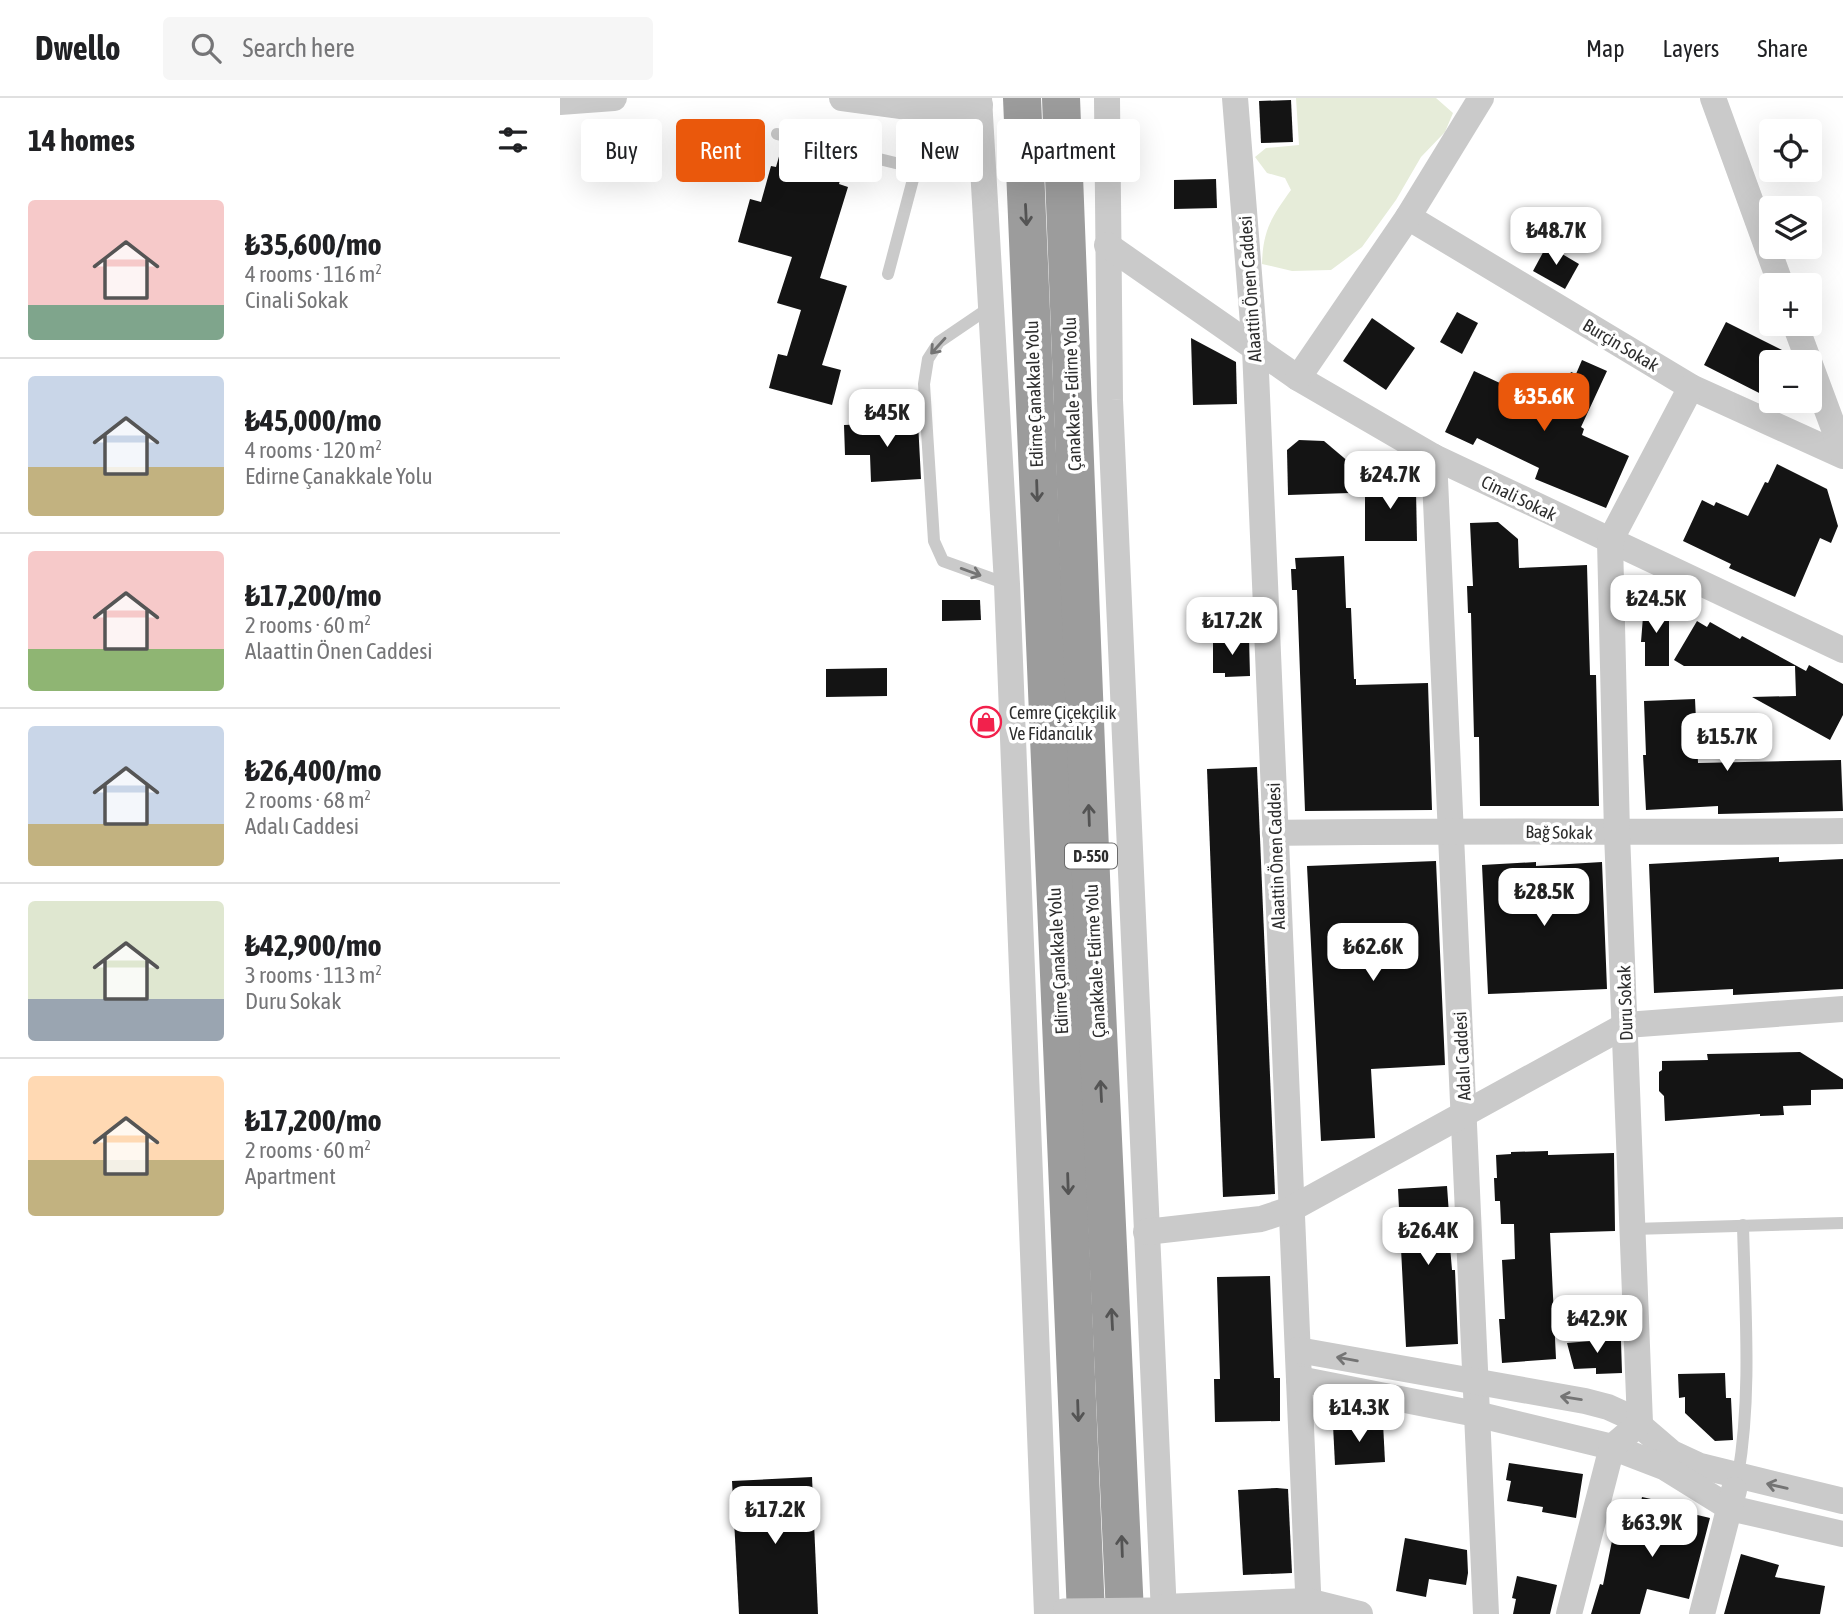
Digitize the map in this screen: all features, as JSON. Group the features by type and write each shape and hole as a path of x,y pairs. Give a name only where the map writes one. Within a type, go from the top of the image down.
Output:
{"highway":[{"name":"Edirne Çanakkale Yolu","path":"1022,98 1030,295 1024,584 1084,1555 1065,1612"},
{"name":"Çanakkale - Edirne Yolu","path":"1061,98 1093,916 1146,1610"}],"street":[{"path":"560,102 614,98"},
{"path":"842,98 935,105 980,102 993,305 1024,584 1045,1558 1065,1612 1308,1608 1360,1614"},
{"path":"1107,98 1111,428 1146,1232 1146,1610"},
{"name":"Alaattin Önen Caddesi","path":"1235,98 1255,349 1308,1608"},
{"path":"1298,378 1408,217 1480,98"},
{"path":"1713,98 1777,273"},
{"name":"Burçin Sokak","path":"1408,217 1691,387 1843,454"},
{"name":"Cinali Sokak","path":"1107,245 1298,378 1434,457 1843,650"},
{"path":"993,305 1030,295"},
{"path":"1800,336 1843,454"},
{"path":"1610,541 1691,387"},
{"name":"Adalı Caddesi","path":"1434,457 1486,1614"},
{"name":"Duru Sokak","path":"1610,541 1617,833 1640,1423"},
{"name":"Bağ Sokak","path":"1275,833 1450,830 1617,833 1843,831"},
{"path":"1146,1232 1261,1219 1291,1209 1626,1025 1843,1009"},
{"path":"1298,1350 1608,1407 1640,1423 1672,1453 1700,1466 1843,1501"},
{"path":"1299,1379 1475,1414 1612,1447 1684,1477 1730,1508 1843,1534"},
{"path":"1569,1614 1612,1447 1640,1423"},
{"path":"1702,1614 1738,1477"},
{"path":"1045,1558 1084,1555"}],"lane":[{"path":"777,134 896,163"},
{"path":"888,274 912,182"},
{"path":"993,305 939,342 925,370 925,421 934,541 943,561 1024,584"},
{"path":"1633,1229 1843,1223"},
{"path":"1738,1477 1746,1399 1744,1225"}],"green space":[{"path":"1296,98 1436,98 1453,113 1445,132 1421,157 1396,200 1362,247 1331,270 1292,271 1262,264 1269,225 1291,190 1285,178 1267,173 1255,157 1266,148 1299,145"}],"building":[{"path":"1291,100 1293,142 1261,143 1259,101"},
{"path":"779,156 779,182 840,182 848,187 820,278 847,286 822,365 841,370 832,405 769,388 778,354 787,356 801,310 777,303 792,257 738,242 750,199 761,202 771,166 776,167"},
{"path":"1216,179 1217,208 1174,209 1174,180"},
{"path":"1547,245 1579,264 1565,289 1533,271"},
{"path":"1457,312 1478,323 1462,354 1440,342"},
{"path":"1372,318 1415,348 1386,390 1343,361"},
{"path":"1726,322 1782,350 1759,350 1759,393 1704,365"},
{"path":"1191,338 1236,362 1237,404 1193,405"},
{"path":"1582,360 1607,371 1581,427 1584,429 1582,435 1629,456 1606,508 1535,479 1539,468 1477,438 1473,445 1445,432 1474,371 1502,384 1500,388 1553,412 1571,372 1576,374"},
{"path":"918,422 921,479 871,482 870,455 845,455 844,425"},
{"path":"1299,440 1324,441 1350,463 1350,493 1288,495 1287,450"},
{"path":"1777,464 1827,489 1838,526 1831,543 1820,538 1795,597 1729,568 1731,564 1683,541 1702,500 1714,506 1716,502 1748,516"},
{"path":"1365,477 1387,477 1416,490 1417,541 1365,541"},
{"path":"1498,522 1518,539 1519,568 1587,565 1590,675 1596,675 1599,806 1480,806 1479,737 1474,737 1471,613 1468,613 1467,586 1473,586 1470,523"},
{"path":"1344,556 1346,608 1351,608 1356,685 1428,683 1432,810 1305,811 1297,590 1292,590 1291,569 1296,569 1295,558"},
{"path":"942,600 980,600 981,620 942,621"},
{"path":"1644,604 1669,604 1669,666 1645,666 1645,642 1641,642"},
{"path":"1697,621 1707,627 1710,622 1806,671 1809,665 1843,684 1843,715 1830,740 1752,697 1796,696 1795,666 1684,666 1674,660"},
{"path":"1249,637 1250,676 1225,677 1225,673 1213,673 1213,638"},
{"path":"887,668 887,696 826,697 826,669"},
{"path":"1695,699 1698,763 1841,760 1843,811 1718,814 1718,806 1646,810 1644,701"},
{"path":"1257,767 1275,1194 1223,1197 1207,769"},
{"path":"1779,857 1779,862 1843,859 1843,989 1733,995 1733,989 1654,993 1649,864"},
{"path":"1436,861 1445,1065 1371,1069 1375,1138 1321,1141 1307,866"},
{"path":"1536,862 1536,866 1602,862 1607,989 1488,994 1482,865"},
{"path":"1800,1052 1843,1079 1843,1089 1811,1090 1811,1105 1783,1106 1784,1115 1760,1114 1665,1121 1664,1096 1659,1091 1662,1061 1708,1060 1707,1054"},
{"path":"1548,1151 1548,1155 1614,1153 1615,1231 1550,1233 1556,1359 1502,1363 1499,1319 1505,1319 1502,1260 1515,1259 1514,1224 1501,1224 1500,1201 1495,1201 1496,1155"},
{"path":"1447,1186 1449,1214 1452,1214 1453,1234 1449,1234 1452,1270 1455,1270 1458,1344 1406,1347 1398,1189"},
{"path":"1270,1276 1274,1378 1280,1378 1280,1421 1215,1422 1214,1379 1220,1379 1217,1277"},
{"path":"1610,1334 1611,1341 1621,1341 1622,1373 1596,1374 1596,1368 1574,1369 1567,1343 1591,1341 1591,1336"},
{"path":"1725,1373 1726,1398 1731,1398 1733,1440 1715,1441 1685,1413 1685,1397 1679,1398 1678,1374"},
{"path":"1383,1423 1385,1462 1335,1465 1333,1425"},
{"path":"1509,1463 1583,1474 1576,1518 1542,1512 1543,1507 1507,1501 1511,1481 1506,1480"},
{"path":"812,1477 818,1614 739,1614 732,1481"},
{"path":"1288,1489 1292,1573 1243,1575 1238,1490"},
{"path":"1642,1497 1669,1503 1668,1508 1710,1518 1689,1599 1647,1589 1640,1614 1591,1614 1600,1584 1603,1585 1613,1536 1633,1540"},
{"path":"1405,1538 1467,1550 1466,1585 1429,1579 1426,1597 1396,1591"},
{"path":"1741,1554 1779,1565 1775,1577 1825,1586 1820,1614 1724,1614"},
{"path":"1517,1576 1557,1585 1550,1614 1513,1614 1516,1599 1512,1598"}],"place":[{"name":"Cemre Çiçekçilik Ve Fidancılık","path":"986,722"}]}
